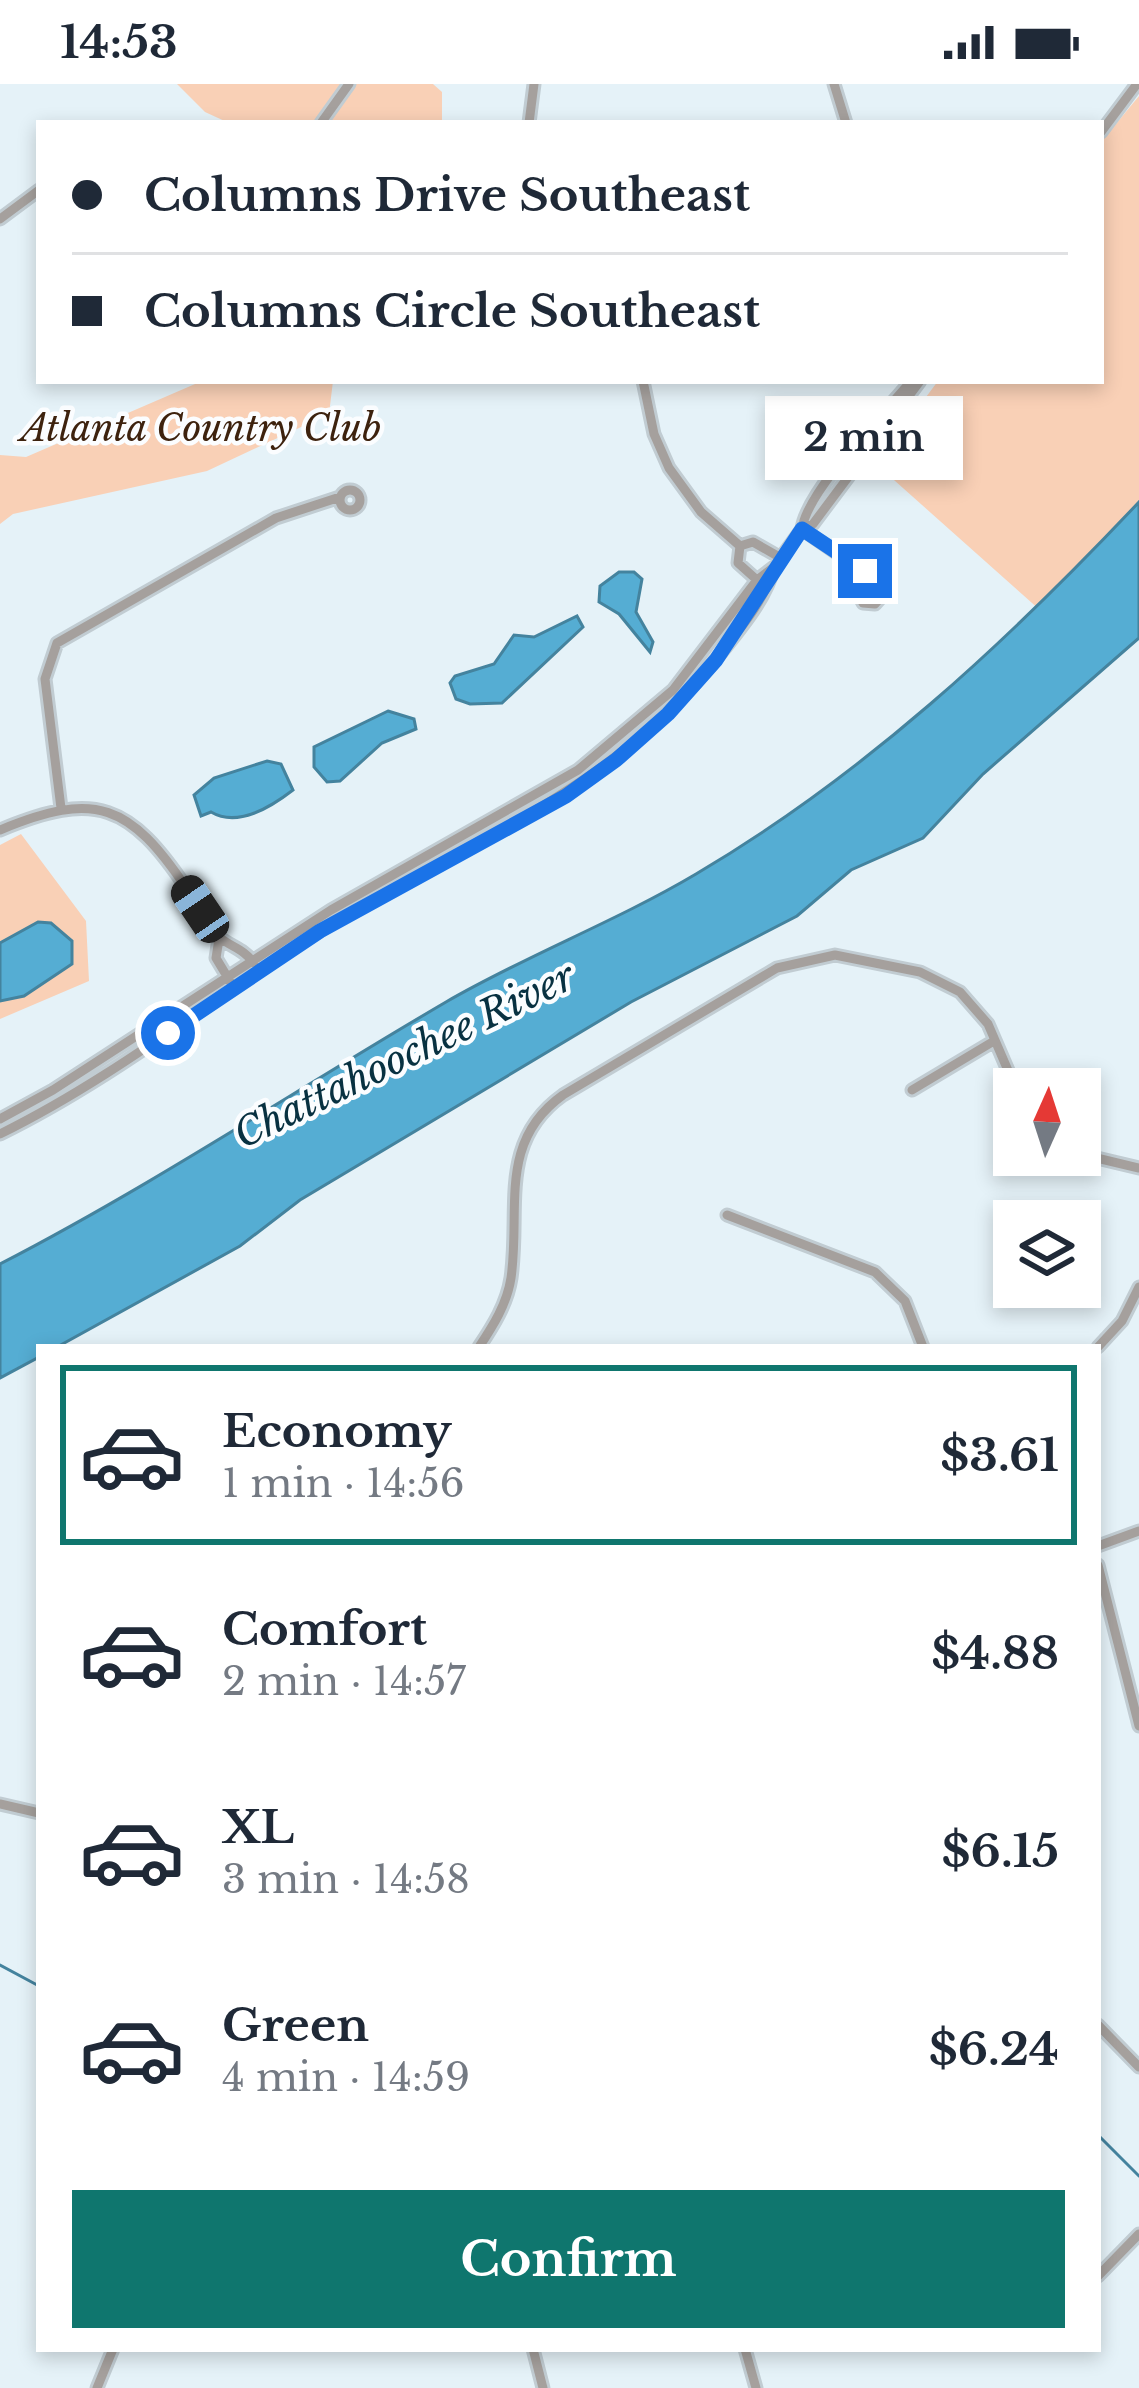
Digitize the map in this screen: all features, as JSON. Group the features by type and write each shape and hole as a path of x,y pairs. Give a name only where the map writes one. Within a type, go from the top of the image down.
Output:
{"street":[{"path":"323,120 349,84"},
{"path":"530,120 534,84"},
{"path":"834,84 846,120"},
{"path":"1104,128 1137,84"},
{"path":"0,219 36,192"},
{"path":"644,384 654,434 675,478 740,546"},
{"path":"0,1118 252,960 590,762 673,690 758,580 778,562 830,481 909,384"},
{"path":"802,529 813,524 918,384"},
{"path":"61,808 45,679 57,643 276,518 340,497"},
{"path":"802,529 868,578"},
{"path":"740,546 753,542 778,562"},
{"path":"740,546 738,562 758,580"},
{"path":"0,1134 61,1101 320,931 566,796 616,760 668,714 716,660 769,587 778,562"},
{"path":"0,830 61,808 100,808 138,825 160,849 220,939 240,946 259,971"},
{"path":"220,939 216,958 234,988"},
{"path":"480,1344 508,1290 515,1160 536,1118 562,1095 725,997 796,960 852,957 941,980 976,1007 1006,1068"},
{"path":"913,1090 994,1041"},
{"path":"1101,1159 1139,1168"},
{"path":"727,1215 875,1272 905,1301 922,1344"},
{"path":"1101,1344 1122,1321 1139,1287"},
{"path":"1101,1545 1139,1531"},
{"path":"1101,1577 1139,1726"},
{"path":"0,1804 36,1812"},
{"path":"1101,2028 1139,2067"},
{"path":"1101,2273 1139,2234"},
{"path":"98,2388 112,2352"},
{"path":"534,2352 543,2388"},
{"path":"746,2352 756,2388"}],"green space":[{"path":"177,84 433,84 442,92 442,120 222,120 205,112"},
{"path":"1139,96 1139,533 1041,611 876,464 936,384 1104,384 1104,138"},
{"name":"Atlanta Country Club","path":"195,384 333,384 329,414 207,471 13,514 0,524 0,455 26,457"},
{"path":"21,834 86,921 89,981 0,1019 0,845"}],"water":[{"name":"Chattahoochee River","path":"1139,502 1139,638 983,774 923,838 851,870 797,916 631,1002 300,1200 240,1246 62,1344 36,1344 36,1359 0,1378 0,1264 169,1169 446,1002 665,891 758,835 875,750 1037,606"},
{"path":"619,572 634,572 642,579 636,612 653,642 650,652 619,614 599,602 600,586"},
{"path":"577,616 583,627 502,703 470,704 456,699 450,683 455,676 494,664 514,635 534,637"},
{"path":"388,711 414,719 416,729 382,743 340,781 327,782 314,767 314,747"},
{"path":"267,761 281,764 293,790 243,817 211,812 201,816 194,795 214,778"},
{"path":"38,922 51,923 72,941 72,964 24,996 0,1001 0,943"}],"waterway":[{"path":"0,1965 36,1984"},
{"path":"1101,2138 1139,2176"}],"route":[{"path":"168,1033 320,931 566,796 616,760 646,736 716,660 769,587 775,567 802,529 865,571"}]}
